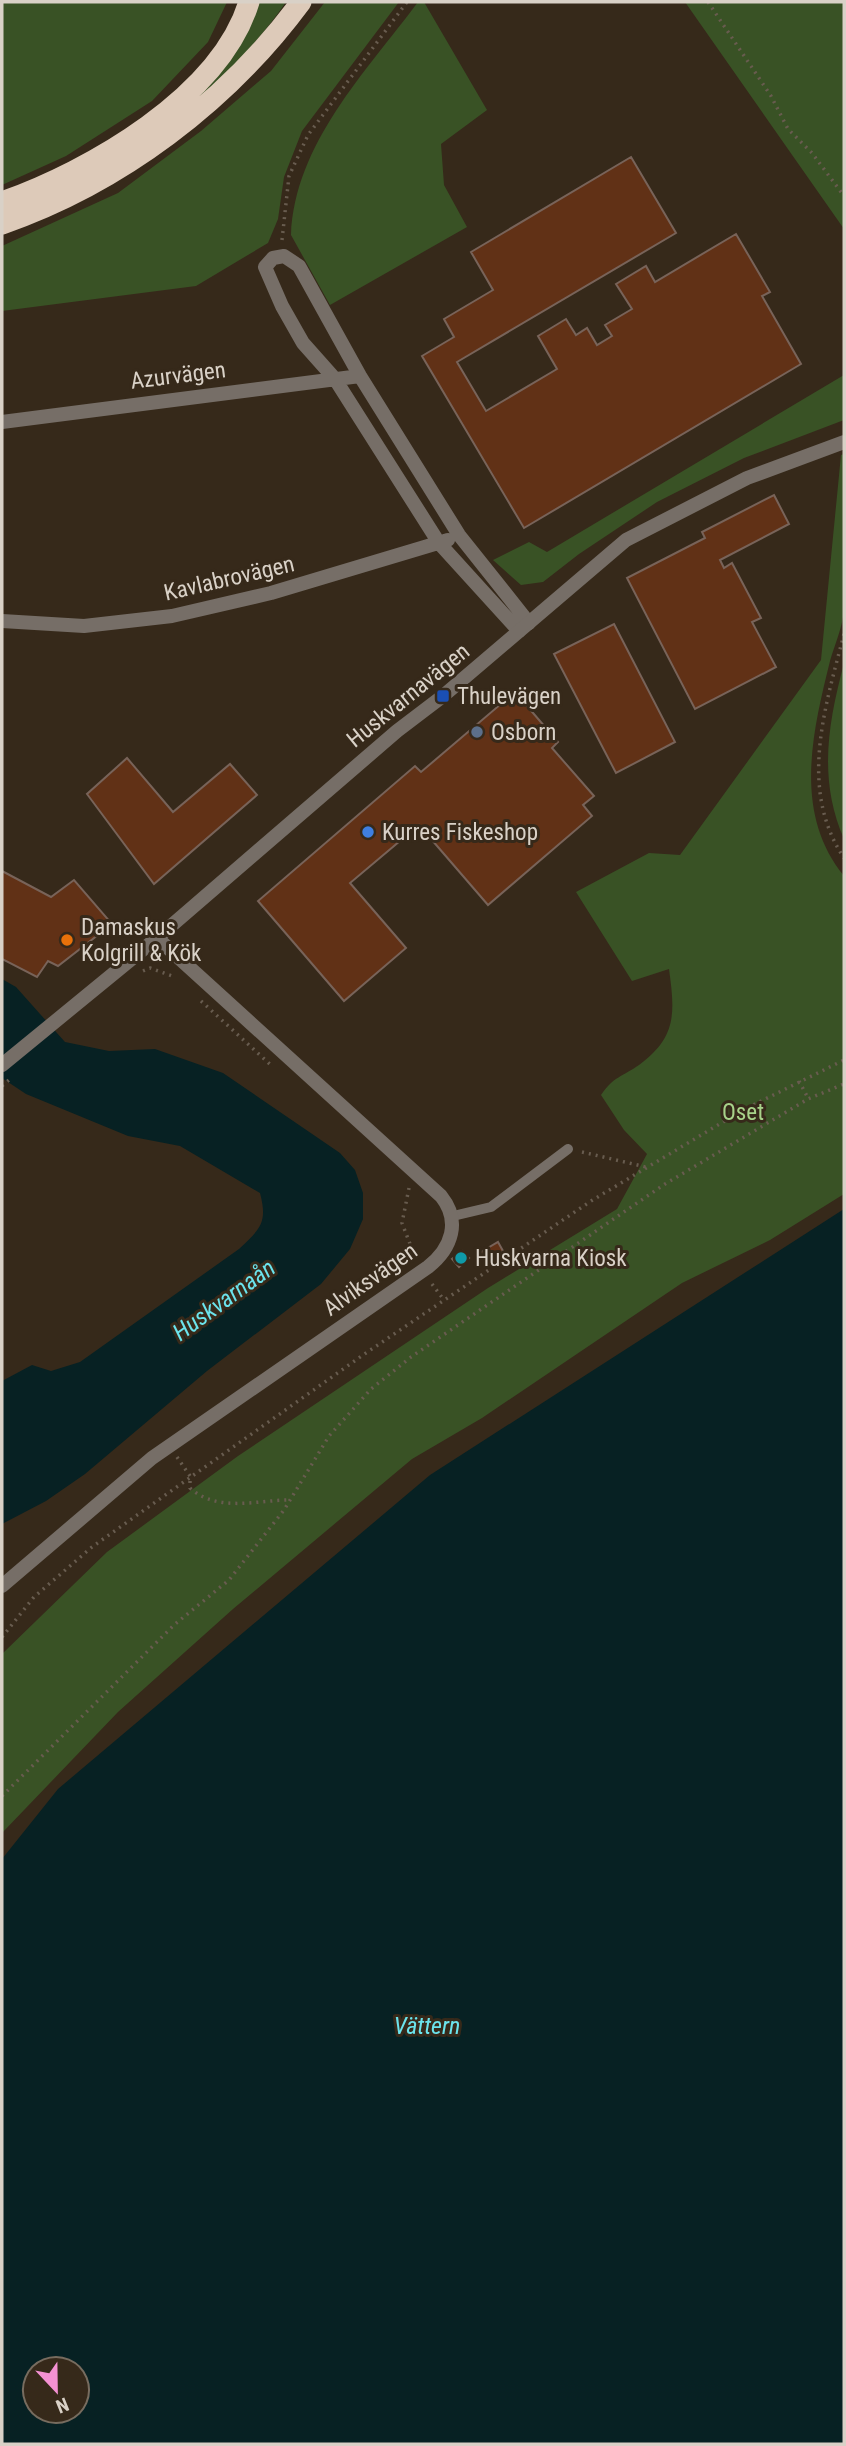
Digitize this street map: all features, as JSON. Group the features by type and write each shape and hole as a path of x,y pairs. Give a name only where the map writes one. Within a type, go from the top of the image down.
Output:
{"highway":[{"path":"2,202 64,176 149,124 207,71 232,38 249,2"},
{"path":"2,224 86,187 134,160 194,115 242,70 302,2"}],"street":[{"path":"284,256 299,265 360,376 459,535 524,627 439,543 335,379 303,343 269,279 265,267 273,258 284,256"},
{"name":"Azurvägen","path":"2,422 360,376"},
{"name":"Huskvarnavägen","path":"2,1065 157,938 397,731 626,540 747,478 844,442"},
{"name":"Kavlabrovägen","path":"2,621 83,626 172,616 271,593 459,535"},
{"path":"157,938 441,1196 453,1216"},
{"name":"Alviksvägen","path":"2,1586 170,1445 422,1272 444,1250 453,1216"}],"lane":[{"path":"453,1216 491,1207 568,1149"}],"path":[{"path":"284,256 282,238 289,176 308,135 407,2"},
{"path":"708,2 771,96 780,118 844,196"},
{"path":"844,634 821,733 817,766 825,822 844,858"},
{"path":"137,972 150,968 163,971 184,985"},
{"path":"193,994 278,1072"},
{"path":"2,1637 34,1597 82,1556 190,1476 444,1300 648,1167 743,1110 844,1059"},
{"path":"799,1081 808,1098"},
{"path":"2,1796 174,1625 229,1580 290,1500 329,1436 371,1389 411,1357 665,1184 808,1098 844,1084"},
{"path":"568,1149 648,1167"},
{"path":"405,1181 409,1196 402,1223 422,1272 444,1300"},
{"path":"170,1445 190,1476 190,1488 200,1497 227,1505 253,1500 290,1500"}],"green space":[{"path":"2,2 227,2 208,42 152,101 66,156 2,185"},
{"path":"259,2 286,2 259,38 195,101 160,128 122,153 83,176 2,213 2,209 21,203 128,148 200,87 231,56"},
{"path":"325,2 399,2 302,131 284,177 278,219 268,243 196,286 2,311 2,246 118,193 201,131 271,71"},
{"path":"418,2 424,2 487,110 441,144 444,185 467,227 330,305 291,235 295,201 319,139 356,82"},
{"path":"685,2 844,2 844,229"},
{"path":"844,375 844,420 744,458 657,502 579,554 543,582 521,585 493,560 529,542 547,552"},
{"name":"Oset","path":"844,454 844,609 817,717 811,772 812,800 818,826 828,852 844,876 844,1194 770,1240 682,1283 482,1418 412,1459 233,1609 118,1712 2,1833 2,1654 107,1552 238,1456 488,1288 617,1209 647,1154 624,1130 601,1095 614,1080 651,1055 667,1034 672,1011 669,969 632,981 576,892 649,853 680,855 821,660 841,455"},
{"path":"844,663 844,839 831,795 828,751"}],"water":[{"name":"Huskvarnaån","path":"2,979 16,987 65,1042 109,1051 155,1049 223,1073 340,1153 355,1170 363,1193 363,1219 350,1249 321,1284 207,1371 85,1474 46,1501 2,1524 2,1381 32,1365 51,1371 80,1362 239,1249 257,1230 263,1212 260,1193 180,1146 128,1136 26,1094 2,1078"},
{"name":"Vättern","path":"844,1209 844,2444 2,2444 2,1859 58,1789 430,1475"}],"building":[{"path":"631,157 676,233 457,362 486,411 557,369 538,336 566,319 576,335 587,328 597,345 612,336 605,325 632,309 616,284 646,266 655,282 736,234 770,292 762,296 801,364 524,528 422,356 454,337 444,319 493,290 471,252"},
{"path":"774,495 789,524 720,560 724,568 732,563 761,618 752,622 776,667 695,709 627,578 705,538 702,532"},
{"path":"614,624 675,742 616,773 554,654"},
{"path":"515,692 558,742 552,748 594,796 583,805 592,816 488,905 419,825 350,883 406,948 344,1001 258,901 415,766 421,772"},
{"path":"127,758 173,812 230,764 257,795 154,884 87,794"},
{"path":"2,871 51,897 74,880 112,924 58,966 48,961 37,977 2,959"},
{"path":"498,1242 503,1251 487,1261 481,1252"},
{"name":"Huskvarna Kiosk","path":"462,1251 469,1258 459,1267 452,1259"}],"place":[{"name":"Thulevägen","path":"443,696"},
{"name":"Osborn","path":"477,732"},
{"name":"Kurres Fiskeshop","path":"368,832"},
{"name":"Damaskus Kolgrill & Kök","path":"67,940"},
{"name":"Huskvarna Kiosk","path":"461,1258"}]}
